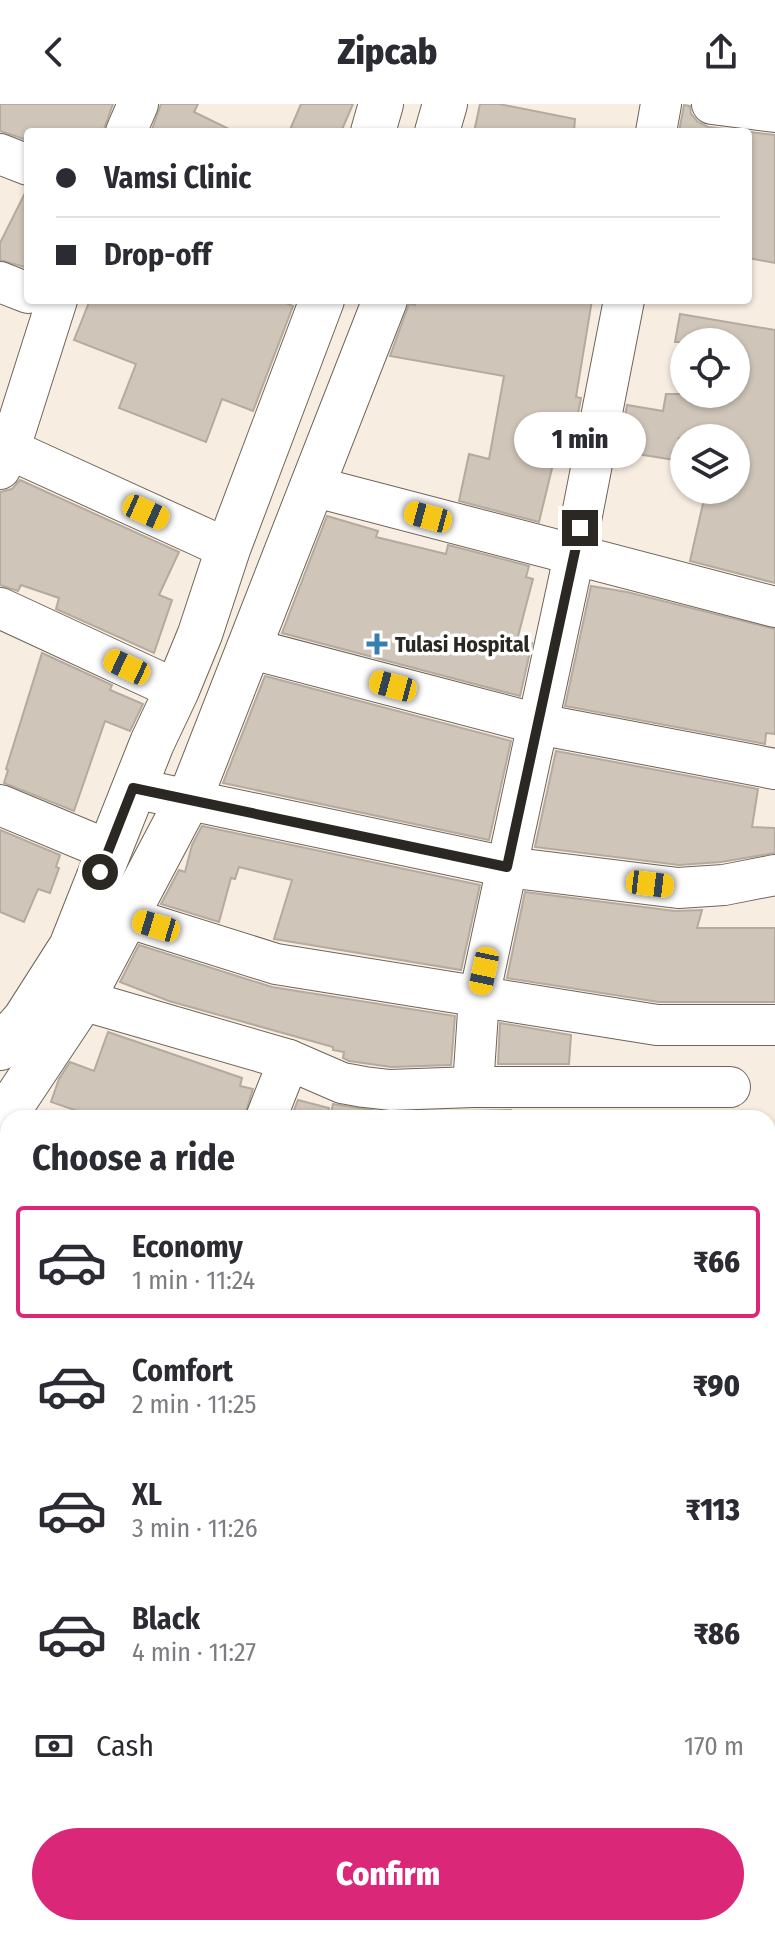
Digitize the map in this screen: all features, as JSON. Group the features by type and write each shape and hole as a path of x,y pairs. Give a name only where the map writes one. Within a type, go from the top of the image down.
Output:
{"street":[{"path":"128,128 138,104"},
{"path":"374,128 381,104"},
{"path":"438,128 445,104"},
{"path":"657,128 661,104"},
{"path":"712,104 775,112"},
{"path":"0,154 24,163"},
{"path":"0,282 24,291"},
{"path":"46,304 3,455 228,549"},
{"path":"8,1024 71,947 133,788 177,690 320,304"},
{"path":"9,1110 82,1000 187,800 383,304"},
{"path":"473,1087 479,997 574,556 623,304"},
{"path":"312,486 775,607"},
{"path":"0,608 177,690"},
{"path":"248,648 538,724 775,769"},
{"path":"133,788 507,867 678,888 724,885 775,875"},
{"path":"0,805 108,850"},
{"path":"126,917 276,964 657,1025 775,1025"},
{"path":"82,1000 289,1060 342,1083 364,1087 390,1090 730,1087"},
{"path":"269,1110 289,1060"}],"building":[{"path":"0,104 113,104 104,128 24,128 24,139 0,131"},
{"path":"161,104 198,104 194,112 227,128 152,128"},
{"path":"301,104 353,104 343,128 291,128"},
{"path":"480,104 499,104 575,119 574,128 475,128"},
{"path":"684,105 690,106 691,114 698,122 716,128 680,128"},
{"path":"752,132 775,135 775,263 752,259"},
{"path":"24,195 24,267 0,260 0,243"},
{"path":"88,304 293,306 253,411 222,399 206,442 119,408 136,364 74,340"},
{"path":"409,304 591,304 576,397 581,398 574,435 571,435 569,443 565,443 562,461 554,460 539,522 459,501 469,454 489,459 504,376 390,356"},
{"path":"680,314 775,330 775,583 690,561 703,504 750,504 750,424 670,424 670,459 618,451 627,405 663,411 666,394 670,394 670,408 750,408 750,328 678,328"},
{"path":"20,480 179,552 159,595 172,600 154,653 56,609 59,598 21,585 18,591 0,585 0,492 12,489"},
{"path":"327,516 378,531 376,537 446,554 448,545 529,566 526,577 533,579 517,640 532,643 520,696 282,633"},
{"path":"591,586 775,629 775,734 766,733 765,744 565,706"},
{"path":"42,653 112,685 110,690 143,704 130,731 105,721 74,811 4,783"},
{"path":"265,676 511,741 489,840 223,783"},
{"path":"556,751 758,789 752,827 775,828 775,853 679,865 535,847"},
{"path":"202,826 480,885 461,970 274,939 292,880 239,867 235,879 231,878 219,922 161,904 179,870 185,872 192,845"},
{"path":"0,830 60,855 50,893 38,889 24,922 0,912"},
{"path":"525,892 675,911 702,910 697,928 775,928 775,1002 659,1002 507,978"},
{"path":"139,945 272,987 455,1016 451,1065 391,1067 349,1061 343,1058 344,1052 333,1050 333,1047 169,1001 120,982"},
{"path":"500,1023 571,1035 569,1064 498,1064"},
{"path":"108,1032 242,1078 240,1086 253,1089 246,1110 74,1110 51,1102 59,1079 70,1062 94,1071"},
{"path":"298,1100 329,1108 329,1110 294,1110"},
{"path":"333,1104 372,1110 332,1110"}],"place":[{"name":"Tulasi Hospital","path":"377,644"}],"route":[{"path":"100,872 133,788 507,867 580,528"}]}
